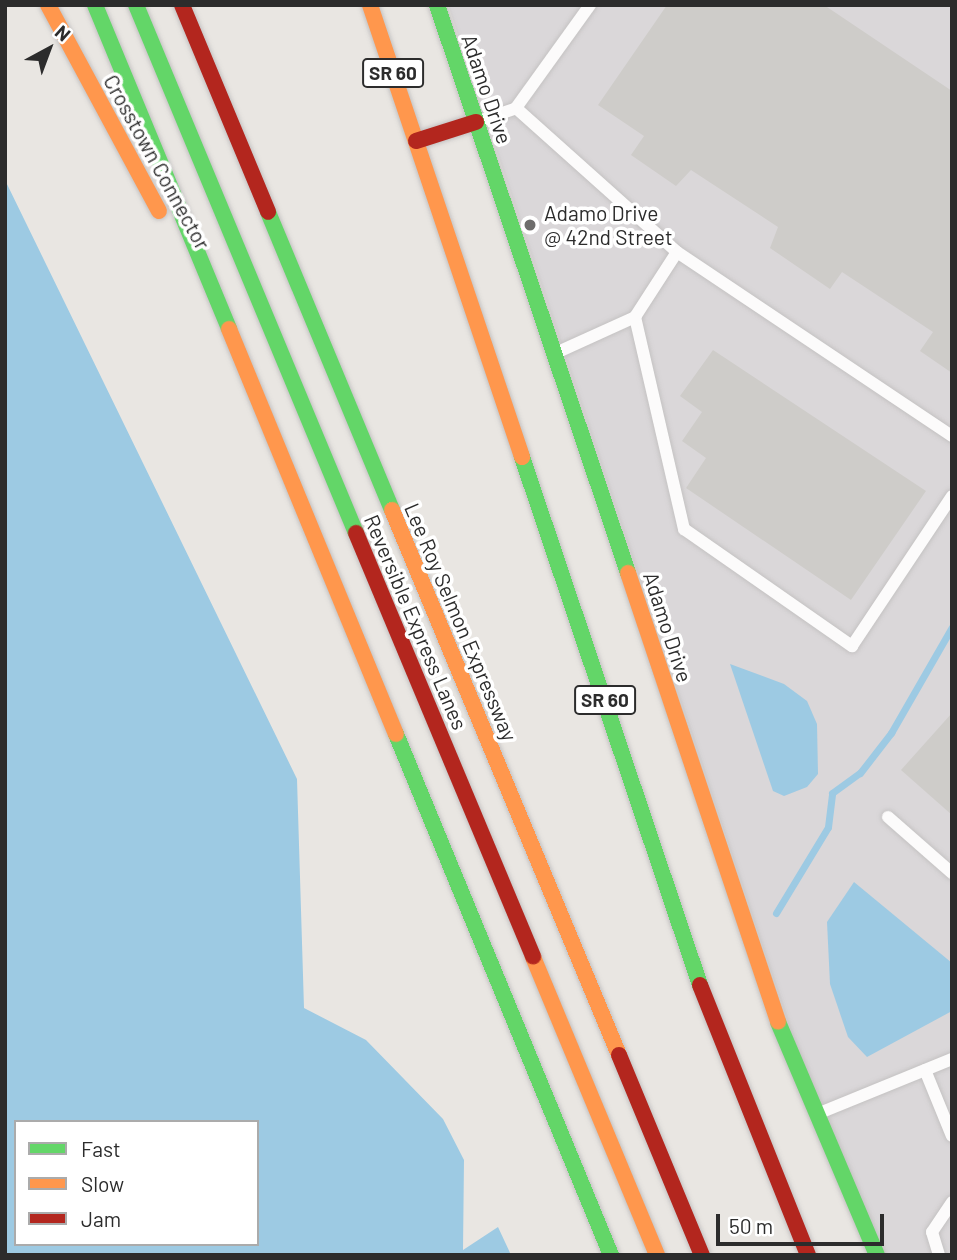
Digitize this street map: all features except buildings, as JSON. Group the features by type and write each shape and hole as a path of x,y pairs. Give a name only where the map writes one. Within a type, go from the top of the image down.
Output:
{"main road":[{"name":"Crosstown Connector","path":"48,5 233,336"},
{"path":"95,5 611,1255"},
{"name":"Reversible Express Lanes","path":"136,5 657,1255"},
{"name":"Lee Roy Selmon Expressway","path":"182,5 702,1255"},
{"name":"SR 60","path":"370,5 718,1037 808,1255"},
{"name":"Adamo Drive","path":"437,5 814,1115 877,1255"},
{"path":"416,141 476,122"}],"lane":[{"path":"476,122 516,108 590,5"},
{"path":"516,108 677,253 952,436"},
{"path":"555,354 635,317 677,253"},
{"path":"635,317 684,529 852,646 952,496"},
{"path":"888,817 952,873"},
{"path":"814,1115 952,1059"},
{"path":"925,1070 952,1136"},
{"path":"939,1255 933,1232 952,1202"}],"shaded area":[{"path":"448,5 952,5 952,1255 881,1255 813,1097"}],"water":[{"path":"5,180 297,779 304,1008 366,1040 443,1119 464,1160 463,1250 498,1227 511,1255 5,1255"},
{"path":"730,664 784,684 807,701 817,724 818,774 807,787 784,796 773,791"},
{"path":"854,882 952,963 952,1011 867,1057 848,1037 830,984 827,922"}],"waterway":[{"path":"776,913 828,827 832,793 860,773 891,733 952,627"}],"traffic: fast":[{"path":"95,5 229,329"},
{"path":"136,5 356,533"},
{"path":"437,5 628,573"},
{"path":"268,212 392,510"},
{"path":"522,457 700,985"},
{"path":"396,734 611,1255"},
{"path":"778,1022 877,1255"}],"traffic: slow":[{"path":"48,5 159,211"},
{"path":"370,5 522,457"},
{"path":"229,329 396,734"},
{"path":"392,510 619,1055"},
{"path":"628,573 778,1022"},
{"path":"533,957 657,1255"}],"traffic: jam":[{"path":"182,5 268,212"},
{"path":"416,141 476,122"},
{"path":"356,533 533,957"},
{"path":"700,985 808,1255"},
{"path":"619,1055 702,1255"}],"place":[{"name":"Adamo Drive @ 42nd Street","path":"530,225"}]}
